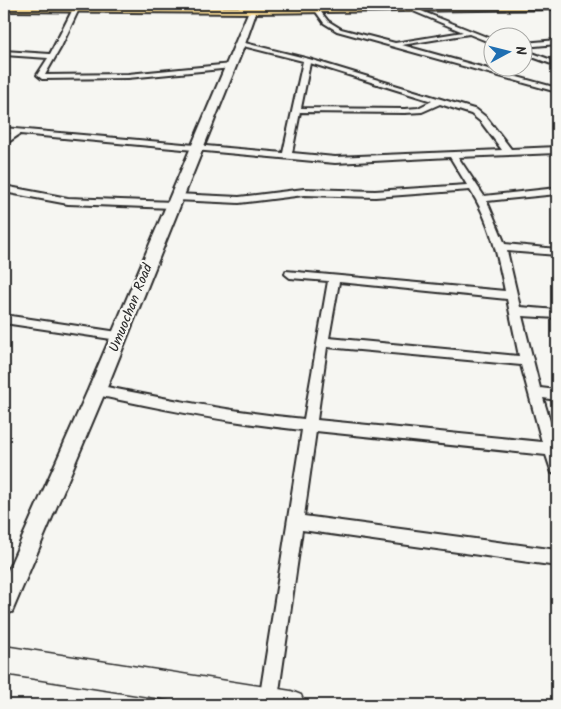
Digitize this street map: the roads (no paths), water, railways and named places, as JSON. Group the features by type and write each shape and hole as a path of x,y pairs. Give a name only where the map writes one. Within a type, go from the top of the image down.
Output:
{"highway":[{"path":"5,8 253,10 557,6"}],"main road":[{"path":"4,660 280,703"}],"street":[{"path":"409,8 484,39"},
{"path":"76,9 53,56 41,75 42,77 128,76 232,66"},
{"path":"317,9 326,22 339,30 557,89"},
{"name":"Umuochan Road","path":"4,604 97,390 232,66 253,10"},
{"path":"393,45 468,33"},
{"path":"534,44 557,42"},
{"path":"241,44 307,60 480,115 509,152"},
{"path":"4,53 53,56"},
{"path":"534,56 557,64"},
{"path":"287,155 307,60"},
{"path":"296,110 405,111 419,110 440,101"},
{"path":"4,130 198,146 335,160 557,150"},
{"path":"4,143 18,131"},
{"path":"453,156 481,199 501,247 526,361 557,468"},
{"path":"4,189 68,201 175,201 239,200 304,192 375,194 473,187"},
{"path":"481,199 557,191"},
{"path":"501,247 557,252"},
{"path":"290,274 512,296"},
{"path":"280,703 296,522 322,342 334,278"},
{"path":"515,310 557,314"},
{"path":"4,319 118,336"},
{"path":"322,342 526,361"},
{"path":"97,390 219,414 309,426 551,449"},
{"path":"535,392 557,395"},
{"path":"296,522 557,558"}]}
